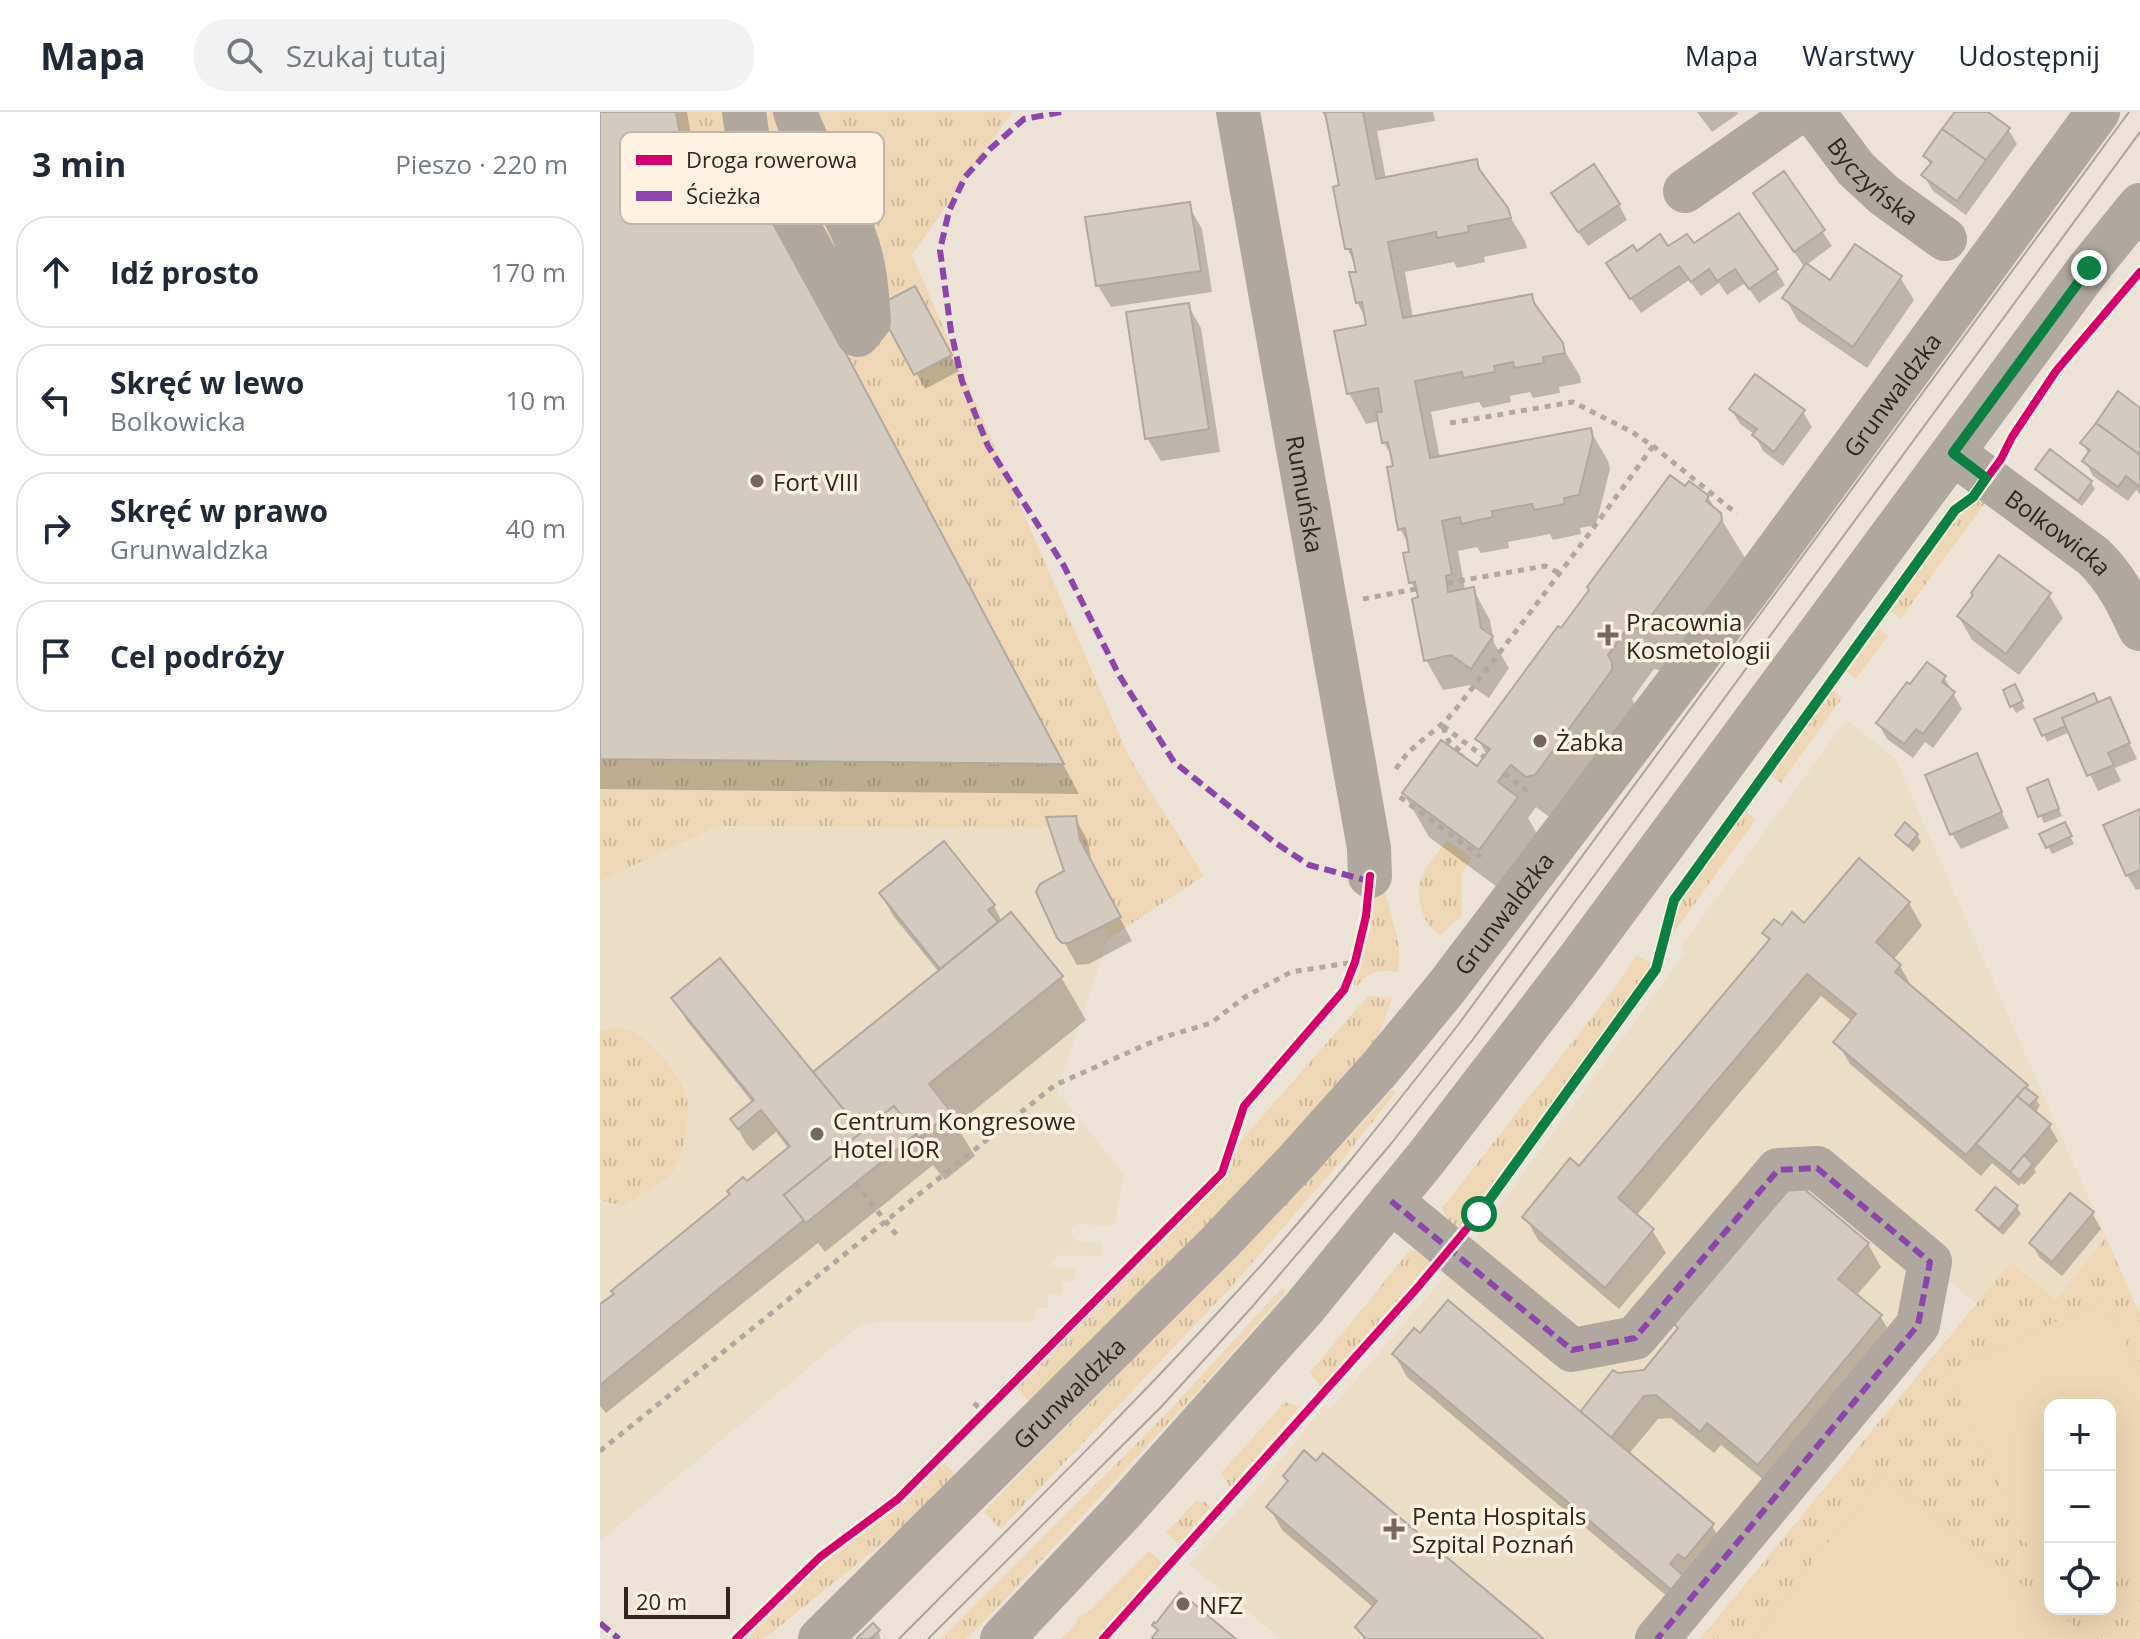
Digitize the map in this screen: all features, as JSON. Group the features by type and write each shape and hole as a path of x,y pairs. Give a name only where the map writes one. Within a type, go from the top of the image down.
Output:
{"street":[{"path":"744,112 747,132"},
{"path":"795,112 802,132"},
{"name":"Rumuńska","path":"1238,112 1369,848 1370,876"},
{"path":"1685,191 1798,112"},
{"name":"Byczyńska","path":"1813,112 1856,169 1884,195 1945,239"},
{"name":"Grunwaldzka","path":"828,1631 1219,1243 1381,1067 1446,988 1739,602 2098,112"},
{"path":"1002,1639 1121,1513 1260,1358 1391,1201 1579,959 2089,268 2140,205"},
{"path":"797,224 858,335 869,321 866,280 847,224"},
{"name":"Bolkowicka","path":"1953,453 2093,556 2112,574 2123,591 2140,629"},
{"path":"1391,1201 1572,1350 1635,1338 1778,1170 1817,1168 1930,1262 1918,1325 1657,1639"},
{"path":"789,1639 803,1629 828,1631"}],"path":[{"path":"1450,423 1573,402 1653,446 1737,514"},
{"path":"1406,753 1443,726 1561,574 1653,446"},
{"path":"1447,583 1545,566 1561,574"},
{"path":"1326,605 1416,589"},
{"path":"1443,726 1449,742 1464,754 1462,756"},
{"path":"1443,726 1484,757"},
{"path":"1504,773 1529,792"},
{"path":"1416,808 1481,857"},
{"path":"1350,976 1359,946"},
{"path":"600,1451 1055,1085 1161,1038 1211,1023 1245,997 1291,972 1355,962"},
{"path":"855,1183 899,1238"},
{"path":"974,1424 987,1415 996,1402"},
{"path":"974,1403 987,1415"}],"shaded area":[{"path":"1846,720 1895,758 2106,1237 2056,1301 2011,1262 1977,1304 1939,1273 1634,1639 1281,1639 1189,1564 1252,1495 1325,1405 1331,1409 1472,1244 1685,953 1680,948"},
{"path":"718,826 1059,828 1108,939 1057,1091 1124,1175 1114,1226 1078,1224 1072,1227 1074,1239 1101,1242 1101,1256 1060,1255 1048,1267 1075,1268 1075,1282 1063,1282 1062,1295 1048,1295 1048,1308 1035,1308 1035,1321 861,1324 600,1541 600,881"}],"green space":[{"name":"Fort VIII","path":"600,112 1012,112 912,255 1129,757 1204,876 1108,939 1059,828 718,826 600,881"},
{"path":"1982,498 1988,499 1901,618 1891,612 1957,519"},
{"path":"1879,629 1888,636 1856,679 1847,672"},
{"path":"1833,691 1842,698 1781,783 1772,776"},
{"path":"1746,811 1756,819 1674,932 1677,911 1686,893"},
{"path":"1447,840 1472,858 1461,874 1462,915 1441,935 1425,918 1419,889 1424,872"},
{"path":"1377,876 1385,892 1396,933 1398,972 1375,972 1357,986 1353,984 1370,930"},
{"path":"1637,955 1651,963 1639,985 1456,1232 1442,1208 1614,989"},
{"path":"1368,996 1392,998 1376,1043 1295,1137 1031,1403 1016,1389 1208,1195 1230,1168 1238,1144"},
{"path":"616,1028 639,1036 666,1061 683,1086 688,1111 683,1147 670,1175 633,1200 619,1205 600,1199 600,1031"},
{"path":"1392,1090 1396,1092 1344,1158 1232,1286 1001,1529 984,1512 1292,1198"},
{"path":"2106,1237 2140,1315 2140,1639 1700,1639 2011,1262 2056,1300"},
{"path":"1410,1250 1418,1251 1430,1262 1321,1388 1310,1373"},
{"path":"1282,1288 1286,1292 998,1607 966,1639 941,1639 1167,1413"},
{"path":"2106,1299 2140,1375 2140,1571 2116,1581 2116,1399 2044,1399 2044,1582 1947,1371"},
{"path":"1285,1402 1300,1407 1230,1487 1221,1473"},
{"path":"944,1462 957,1476 925,1509 769,1635 763,1639 746,1639 821,1565 899,1506"},
{"path":"1881,1474 2044,1602 2044,1615 2060,1615 2091,1639 1753,1639"},
{"path":"1196,1501 1205,1502 1211,1507 1179,1544 1166,1533"},
{"path":"1149,1551 1162,1563 1095,1639 1062,1639 1076,1624 1077,1618 1090,1610"}],"building":[{"name":"Fort VIII","path":"600,112 676,112 679,132 620,132 620,224 777,224 1064,764 600,759"},
{"path":"1325,112 1363,112 1376,179 1477,159 1479,169 1508,208 1511,218 1468,226 1469,232 1437,238 1436,232 1388,242 1403,318 1532,294 1534,303 1563,343 1565,353 1543,357 1544,363 1514,368 1513,362 1494,366 1495,372 1463,378 1462,372 1415,381 1430,458 1591,428 1593,438 1579,495 1564,498 1565,504 1534,510 1532,504 1492,511 1493,517 1461,524 1460,517 1442,521 1452,574 1446,576 1448,592 1474,587 1481,628 1493,636 1471,669 1451,655 1424,661 1412,599 1418,597 1415,582 1409,583 1403,553 1409,552 1405,528 1398,530 1387,467 1393,466 1388,442 1382,443 1376,412 1382,412 1378,388 1347,394 1334,331 1366,325 1362,302 1356,303 1349,272 1356,272 1351,249 1345,249 1333,187 1339,185"},
{"path":"1955,112 1988,112 2010,128 1986,160 1942,129"},
{"path":"1942,129 1986,160 1957,201 1921,175 1932,162 1923,156"},
{"path":"1594,164 1620,204 1578,232 1551,193"},
{"path":"1784,171 1825,230 1794,252 1753,193"},
{"path":"1190,202 1201,271 1096,286 1085,217"},
{"path":"1739,213 1778,269 1749,289 1735,269 1717,281 1709,269 1691,282 1679,266 1630,299 1606,263 1633,245 1637,251 1660,234 1668,246 1687,234 1694,243"},
{"path":"1855,244 1902,276 1853,347 1782,298 1806,263 1830,280"},
{"path":"915,286 952,355 914,375 877,306"},
{"path":"1189,303 1209,429 1145,439 1126,312"},
{"path":"1755,374 1805,410 1774,452 1752,435 1757,429 1729,409"},
{"path":"2118,391 2140,408 2140,455 2096,423"},
{"path":"2096,423 2140,455 2140,487 2126,476 2118,487 2082,461 2090,450 2080,443"},
{"path":"2050,449 2092,481 2078,501 2035,469"},
{"path":"1670,475 1685,486 1689,481 1709,496 1706,501 1721,513 1722,520 1645,624 1638,629 1629,626 1608,655 1612,670 1535,775 1526,777 1511,765 1504,773 1498,782 1518,797 1479,850 1402,793 1441,740 1477,766 1490,749 1475,739 1558,626 1561,628 1589,590 1587,587"},
{"path":"1999,555 2051,593 2006,654 1957,616"},
{"path":"1927,662 1946,676 1942,682 1955,692 1923,734 1916,729 1904,744 1876,723 1907,682 1910,684"},
{"path":"2015,684 2023,701 2010,707 2003,690"},
{"path":"2094,693 2098,703 2062,718 2066,726 2042,736 2034,719"},
{"path":"2110,697 2130,743 2108,753 2114,765 2087,776 2062,718"},
{"path":"1977,753 2002,812 1950,835 1925,775"},
{"path":"2048,779 2059,809 2038,817 2027,788"},
{"path":"2140,809 2140,870 2126,876 2103,825"},
{"path":"1076,816 1080,840 1121,917 1069,943 1062,943 1036,892 1040,884 1064,871 1046,817"},
{"path":"1905,822 1918,834 1908,846 1895,835"},
{"path":"2065,822 2072,836 2046,848 2039,834"},
{"path":"944,841 995,905 988,910 998,922 940,969 879,893"},
{"path":"1859,858 1910,902 1876,942 1901,965 1895,972 2028,1085 1966,1155 1833,1042 1856,1014 1807,974 1618,1198 1654,1229 1605,1288 1522,1217 1570,1158 1579,1166 1770,939 1762,933 1774,919 1782,925 1792,912 1804,923"},
{"path":"1011,912 1063,976 929,1084 951,1112 919,1138 894,1106 862,1132 813,1072"},
{"path":"720,958 862,1132 784,1195 804,1220 600,1385 600,1304 614,1294 611,1291 730,1194 727,1191 743,1177 747,1181 790,1146 761,1110 738,1129 730,1119 754,1100 671,998"},
{"path":"2025,1087 2038,1097 2029,1106 2017,1096"},
{"path":"2017,1096 2051,1124 2010,1172 1976,1144"},
{"path":"894,1106 916,1134 806,1223 784,1195"},
{"path":"2024,1155 2033,1164 2019,1180 2010,1172"},
{"path":"1791,1178 1869,1243 1838,1279 1882,1315 1758,1465 1707,1423 1700,1432 1656,1395 1644,1396 1611,1438 1580,1412 1613,1370 1618,1373 1644,1370 1678,1328 1672,1322"},
{"path":"1995,1187 2018,1206 1999,1229 1976,1210"},
{"path":"2070,1193 2094,1212 2052,1262 2029,1243"},
{"path":"1448,1300 1714,1524 1685,1559 1678,1554 1670,1564 1686,1578 1674,1592 1392,1354 1414,1328 1420,1333"},
{"path":"1304,1450 1316,1461 1323,1453 1544,1639 1366,1639 1355,1627 1377,1601 1266,1507 1288,1481 1283,1476"},
{"name":"NFZ","path":"1180,1592 1236,1639 1151,1639 1158,1630 1152,1625"},
{"path":"873,1623 880,1630 870,1639 856,1639"}],"tram line":[{"path":"899,1639 1192,1340 1292,1230 1376,1128 1458,1025 2129,112"},
{"path":"928,1639 1162,1406 1252,1307 1390,1145 1474,1038 2140,132"}],"marked path":[{"path":"1061,112 1024,119 991,148 965,177 949,211 940,250 951,331 962,381 988,446 1064,566 1119,675 1174,762 1274,842 1309,865 1369,881"},
{"path":"1391,1201 1572,1350 1635,1338 1778,1170 1817,1168 1930,1262 1918,1325 1657,1639"},
{"path":"600,1623 619,1639"}],"cycle path":[{"path":"1103,1639 1418,1287 1479,1214 1656,969 1674,900 1955,510 1973,497 2001,459 2056,371 2140,272"},
{"path":"736,1639 820,1557 898,1499 1222,1173 1244,1106 1344,990 1355,962 1366,916 1370,876"}],"place":[{"name":"Fort VIII","path":"757,481"},
{"name":"Pracownia Kosmetologii","path":"1608,635"},
{"name":"Żabka","path":"1540,741"},
{"name":"Centrum Kongresowe Hotel IOR","path":"817,1134"},
{"name":"Penta Hospitals Szpital Poznań","path":"1394,1529"},
{"name":"NFZ","path":"1183,1604"}],"route":[{"path":"1479,1214 1656,969 1674,900 1955,510 1973,497 1986,478 1953,453 2089,268"}]}
